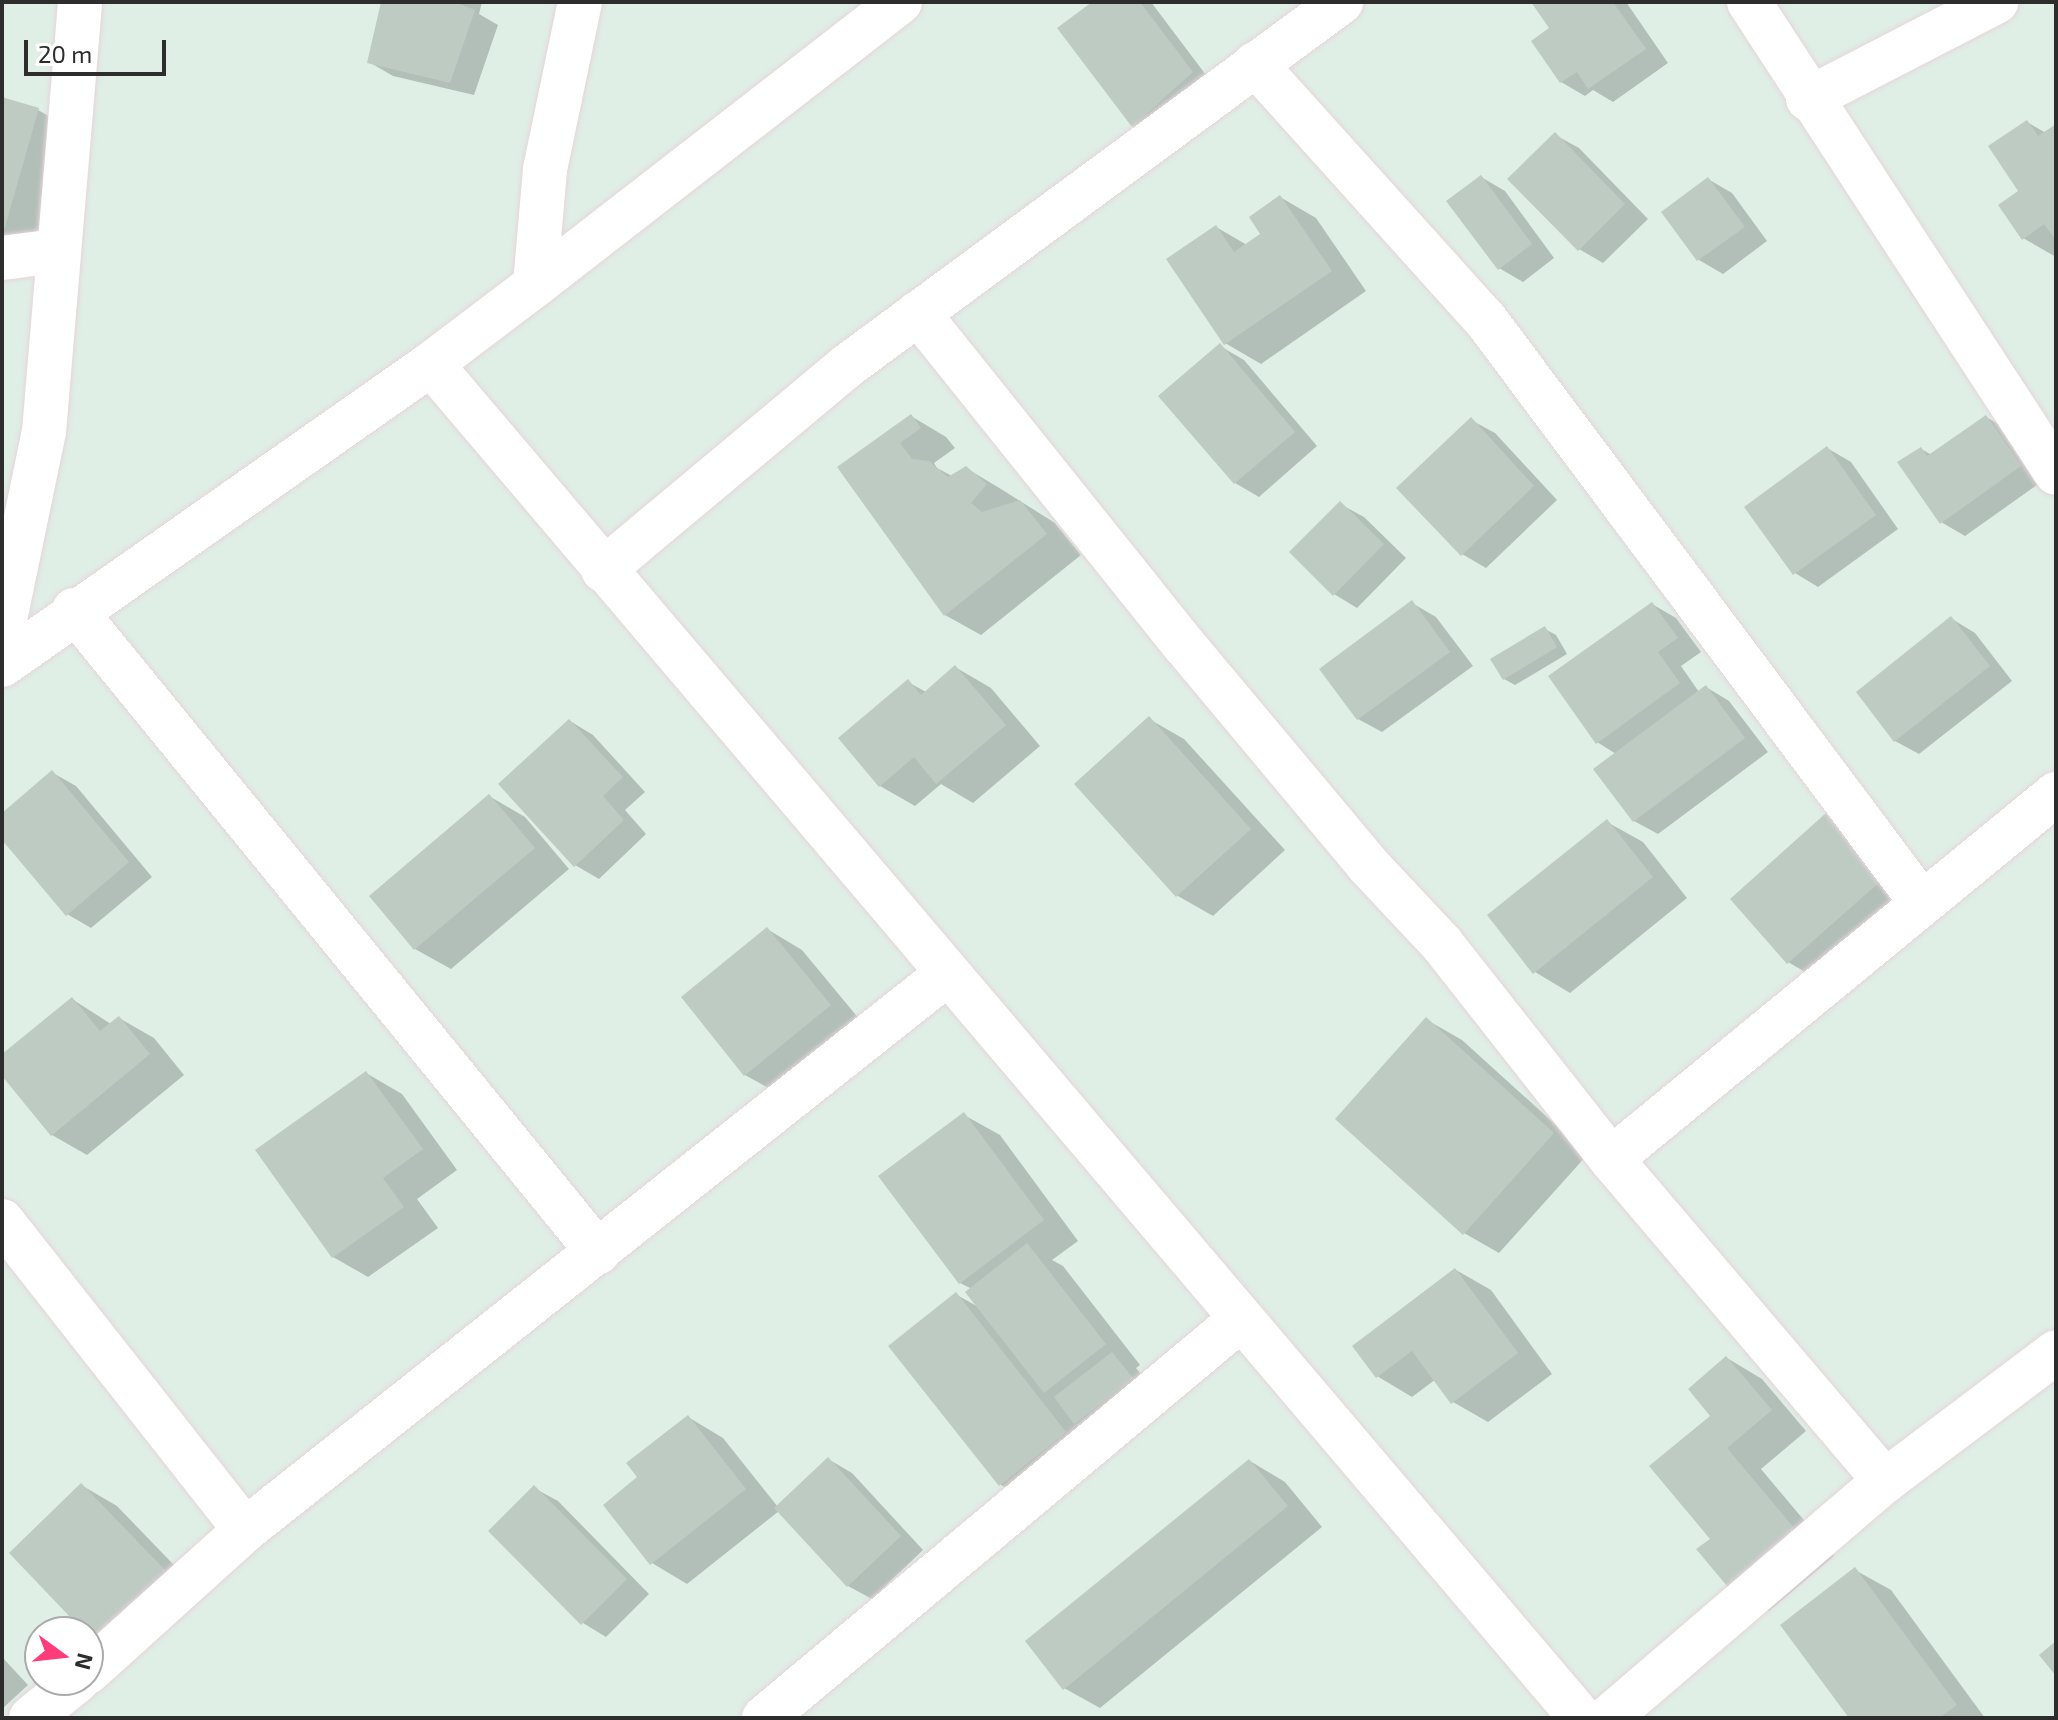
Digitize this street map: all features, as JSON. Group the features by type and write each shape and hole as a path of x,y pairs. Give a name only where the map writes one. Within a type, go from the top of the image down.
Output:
{"street":[{"path":"2,638 44,432 80,2"},
{"path":"535,285 545,170 580,2"},
{"path":"2,638 74,610 431,364 900,2"},
{"path":"603,570 918,313 1341,2"},
{"path":"1749,2 1808,99 2056,473"},
{"path":"1808,99 1996,2"},
{"path":"1255,64 1485,319 1921,902"},
{"path":"2,258 57,251"},
{"path":"918,313 1195,658 1367,864 1442,944 1611,1159 1885,1481"},
{"path":"431,364 1581,1718"},
{"path":"74,610 598,1252"},
{"path":"1611,1159 2056,794"},
{"path":"104,1658 245,1530 947,974"},
{"path":"2,1221 245,1530"},
{"path":"764,1718 1241,1319"},
{"path":"1608,1718 1885,1481 2056,1352"},
{"path":"31,1718 58,1696"}],"building":[{"path":"381,2 455,2 475,10 450,83 367,63"},
{"path":"1092,2 1140,2 1193,72 1132,127 1057,28"},
{"path":"1531,2 1613,2 1646,49 1588,89 1577,72 1560,83 1531,41 1549,28"},
{"path":"2,97 39,108 3,234 2,234"},
{"path":"2027,120 2038,136 2056,124 2056,240 2044,224 2022,240 1998,205 2018,191 1988,146"},
{"path":"1555,132 1625,204 1578,251 1507,179"},
{"path":"1481,175 1532,244 1498,270 1446,201"},
{"path":"1708,177 1745,227 1697,261 1661,212"},
{"path":"1280,195 1332,271 1224,345 1166,259 1216,225 1234,252 1260,234 1249,217"},
{"path":"1220,343 1295,432 1234,484 1158,396"},
{"path":"911,414 921,428 900,443 912,459 929,461 948,477 966,466 987,484 971,503 982,512 1020,500 1047,534 944,616 837,467"},
{"path":"1986,415 2021,466 1940,524 1897,462 1921,447 1927,456"},
{"path":"1471,417 1534,486 1461,556 1396,488"},
{"path":"1827,446 1876,515 1793,575 1744,507"},
{"path":"1340,501 1384,544 1333,596 1289,552"},
{"path":"1412,600 1450,652 1357,720 1319,669"},
{"path":"1652,602 1678,638 1658,652 1680,683 1596,744 1548,676"},
{"path":"1951,616 1990,666 1894,742 1856,692"},
{"path":"1545,626 1557,647 1503,680 1490,659"},
{"path":"955,665 1006,725 936,784 914,757 879,787 838,738 908,679 921,695"},
{"path":"1706,685 1745,738 1633,822 1593,769"},
{"path":"1149,716 1251,829 1176,897 1074,784"},
{"path":"569,719 623,777 603,796 624,820 574,867 498,784"},
{"path":"52,770 129,862 66,916 2,840 2,813"},
{"path":"489,794 535,848 414,950 369,896"},
{"path":"1826,813 1883,879 1787,964 1730,899"},
{"path":"1607,819 1653,877 1533,974 1487,915"},
{"path":"767,927 831,1005 744,1076 681,997"},
{"path":"72,997 100,1031 119,1016 150,1054 51,1136 2,1076 2,1054"},
{"path":"1426,1017 1554,1133 1463,1235 1335,1119"},
{"path":"366,1071 423,1149 383,1178 404,1207 332,1258 255,1150"},
{"path":"964,1112 1044,1220 959,1284 878,1176"},
{"path":"1027,1243 1106,1344 1044,1393 965,1292"},
{"path":"1455,1268 1518,1353 1451,1404 1412,1351 1376,1378 1352,1346"},
{"path":"956,1292 1066,1432 999,1486 888,1346"},
{"path":"1112,1352 1133,1378 1074,1424 1054,1397"},
{"path":"1726,1356 1772,1410 1727,1448 1800,1535 1732,1592 1696,1549 1710,1539 1649,1466 1710,1416 1688,1389"},
{"path":"688,1415 746,1489 650,1565 603,1505 637,1477 626,1463"},
{"path":"828,1457 901,1536 847,1587 774,1508"},
{"path":"1249,1459 1288,1506 1063,1690 1025,1641"},
{"path":"81,1483 165,1570 104,1628 104,1616 69,1616 9,1553"},
{"path":"534,1485 627,1579 581,1625 488,1531"},
{"path":"1855,1567 1957,1705 1939,1718 1849,1718 1780,1625"},
{"path":"2056,1641 2056,1676 2039,1655"}]}
